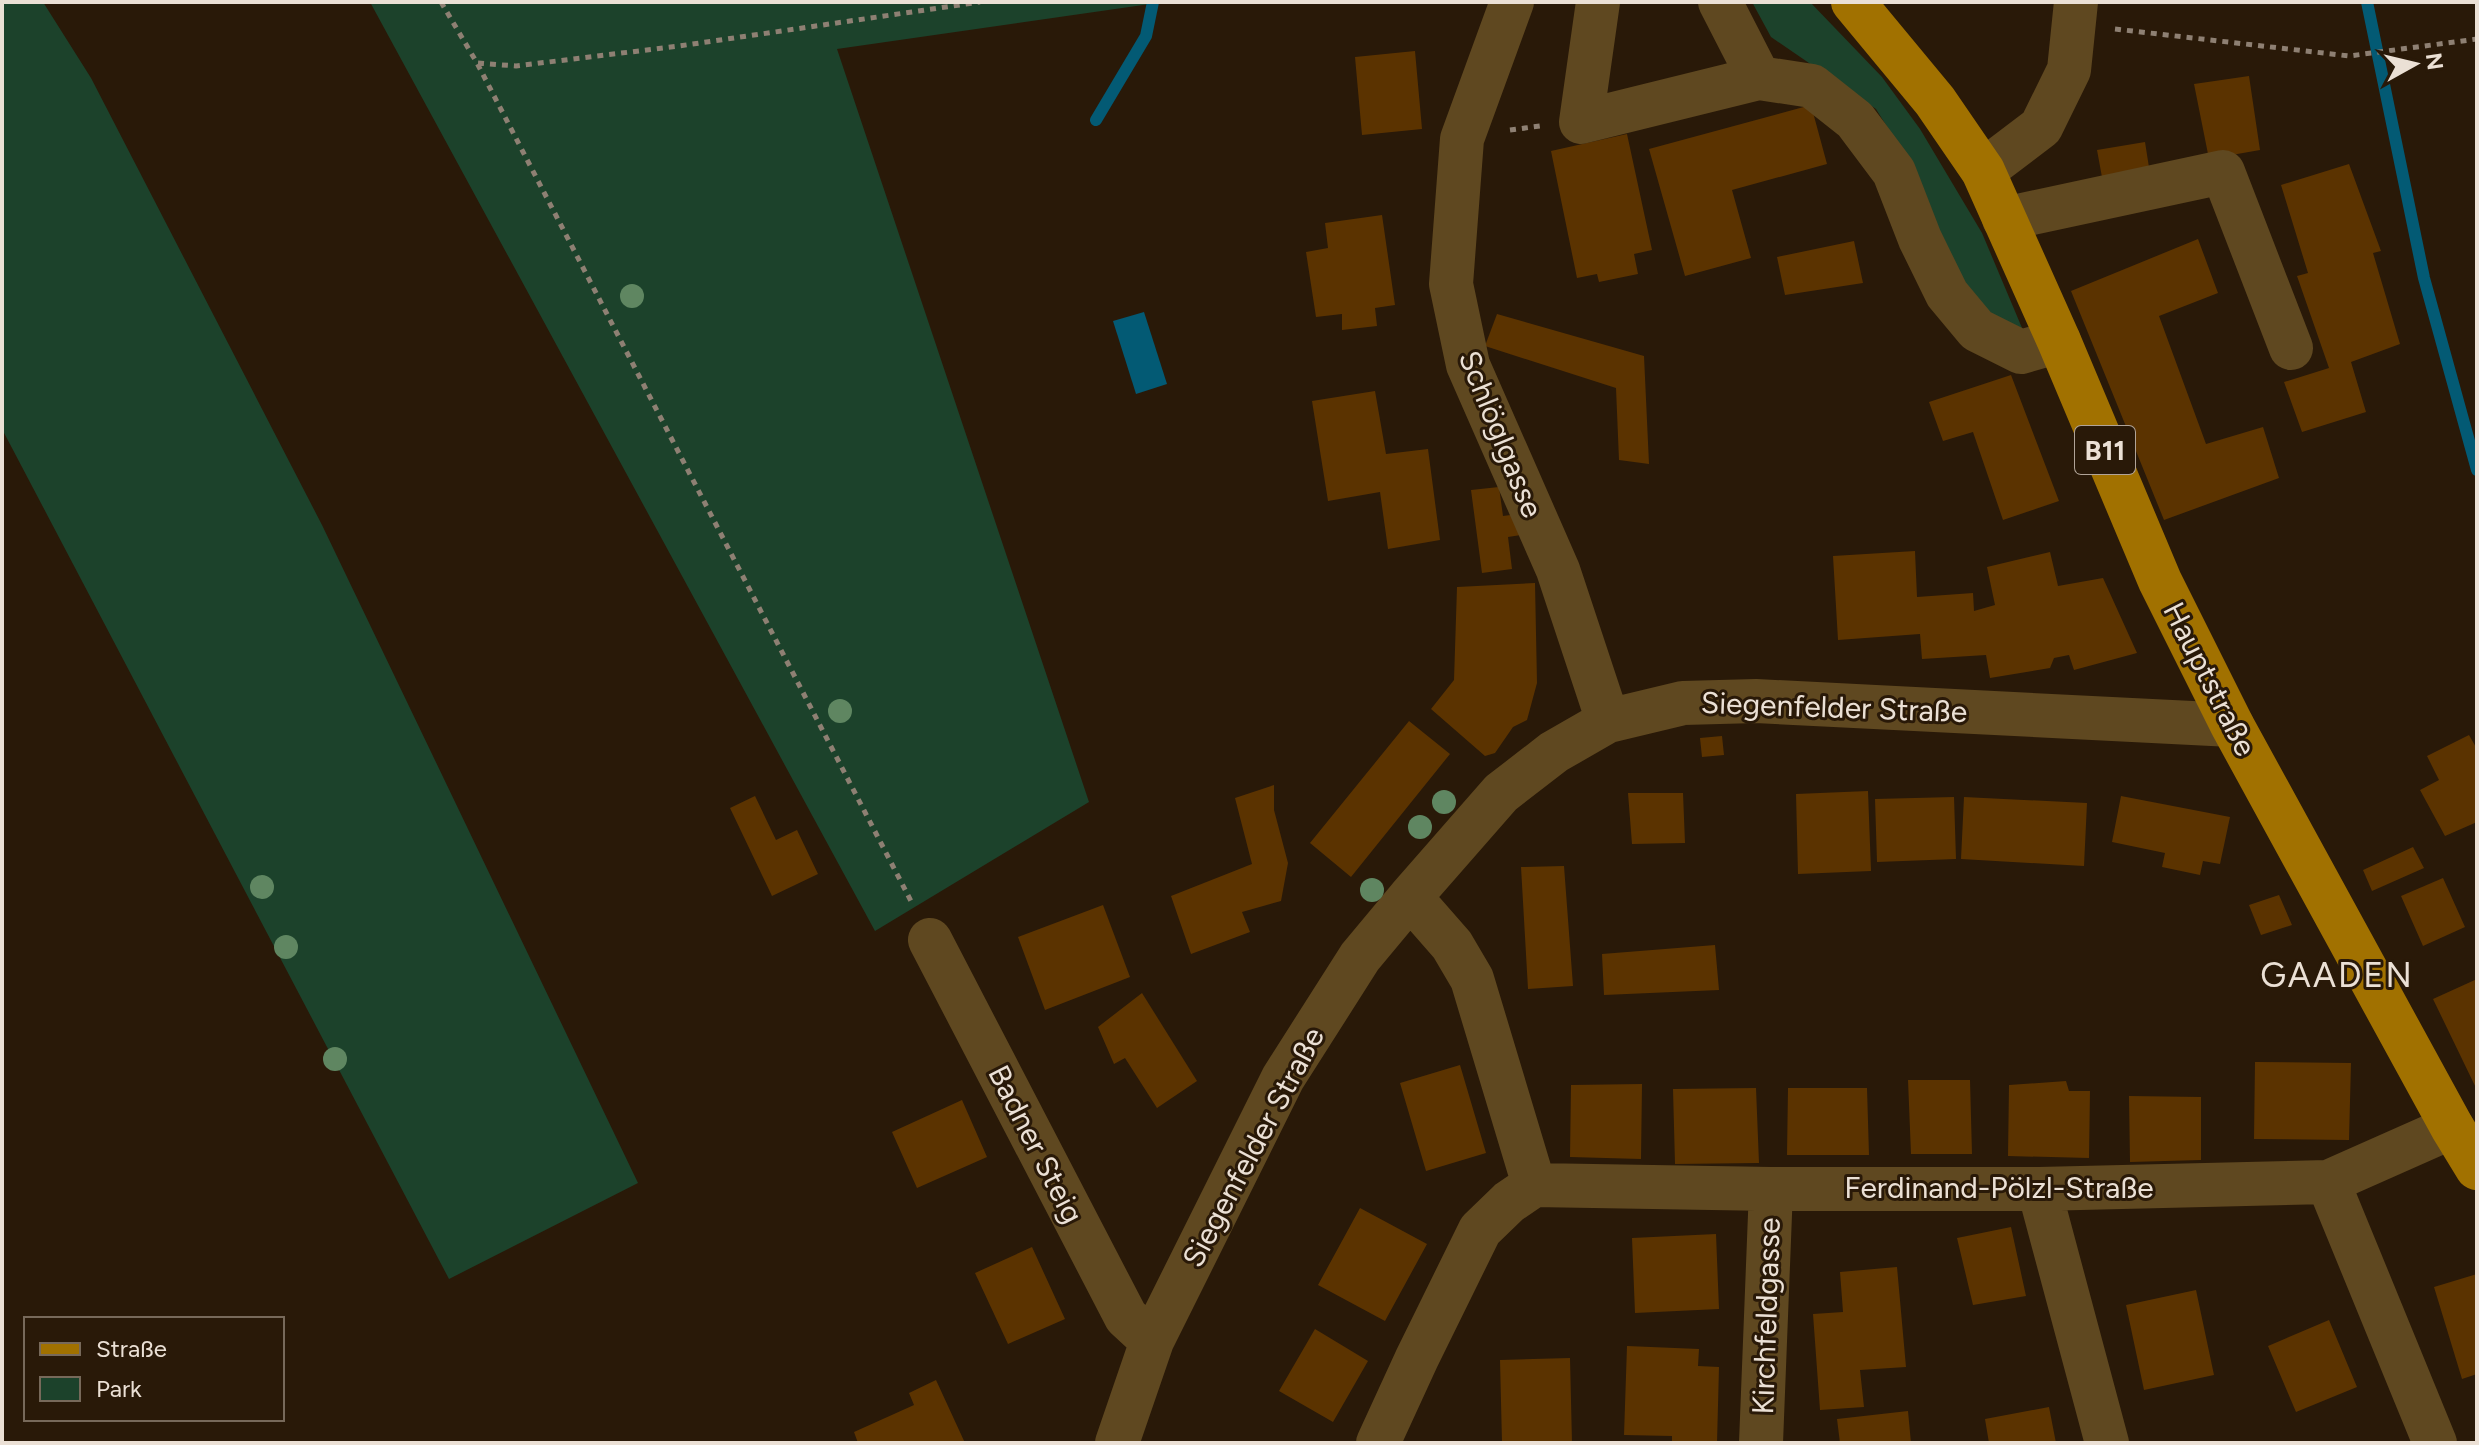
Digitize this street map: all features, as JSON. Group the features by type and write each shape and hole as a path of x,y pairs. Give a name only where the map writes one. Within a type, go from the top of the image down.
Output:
{"main road":[{"name":"B11","path":"1853,2 1935,101 1983,171"},
{"name":"Hauptstraße","path":"1983,171 2160,581 2232,725 2477,1168"}],"street":[{"name":"Schlöglgasse","path":"1512,2 1462,139 1451,284 1468,365 1558,570 1608,721"},
{"path":"1598,2 1581,122 1759,78 1812,86 1855,120 1894,172 1920,239 1947,294 1977,330 2021,352 2059,341"},
{"path":"1720,2 1759,78"},
{"path":"1983,171 2041,127 2069,70 2075,13"},
{"path":"2004,219 2223,172 2291,348"},
{"name":"Siegenfelder Straße","path":"1117,1443 1152,1341 1283,1078 1360,957 1501,793 1554,752 1608,721 1683,703 1756,701 2232,725"},
{"path":"1378,1443 1480,1230 1509,1202 1534,1185 1472,979 1452,945 1410,897"},
{"name":"Badner Steig","path":"930,940 1126,1317 1152,1341"},
{"name":"Ferdinand-Pölzl-Straße","path":"1534,1185 2039,1189 2328,1182 2452,1127"},
{"path":"2328,1182 2435,1443"},
{"name":"Kirchfeldgasse","path":"1761,1443 1771,1189"},
{"path":"2039,1189 2107,1443"}],"path":[{"path":"441,2 477,63 930,940"},
{"path":"477,63 516,66 980,2"},
{"path":"2075,13 2349,56 2477,39"}],"green space":[{"path":"2,2 43,2 91,78 322,525 638,1183 449,1279 2,429"},
{"path":"370,2 1150,2 837,49 1089,802 875,931"},
{"path":"1752,2 1810,2 1882,77 1920,129 1982,233 2025,335 2010,333 1978,303 1947,254 1907,159 1876,109 1771,37"}],"water":[{"path":"1144,312 1167,384 1136,394 1113,321"}],"building":[{"path":"1415,51 1422,129 1362,135 1355,57"},
{"path":"2249,76 2260,150 2209,159 2194,84"},
{"path":"1811,105 1827,164 1732,190 1751,258 1685,276 1649,149"},
{"path":"1627,134 1652,250 1634,254 1638,274 1599,282 1597,274 1577,278 1551,151"},
{"path":"2145,142 2151,180 2104,188 2097,150"},
{"path":"2349,164 2381,251 2373,253 2400,344 2351,362 2366,412 2302,432 2284,382 2329,368 2297,276 2308,273 2281,185"},
{"path":"1382,215 1395,305 1375,308 1377,326 1342,330 1342,314 1316,317 1306,252 1328,248 1325,223"},
{"path":"2198,239 2218,293 2159,316 2206,444 2263,427 2279,478 2164,520 2071,291"},
{"path":"1854,241 1863,283 1785,295 1777,257"},
{"path":"1497,314 1644,356 1649,464 1619,460 1616,388 1485,346"},
{"path":"2011,375 2059,501 2003,520 1973,432 1943,441 1929,402"},
{"path":"1375,391 1386,454 1428,449 1440,540 1388,549 1380,492 1328,501 1312,401"},
{"path":"1499,487 1503,516 1518,514 1521,535 1508,537 1512,569 1482,573 1471,490"},
{"path":"1915,551 1917,597 1973,593 1974,611 1995,605 1987,567 2050,552 2058,586 2103,578 2137,653 2074,670 2069,655 2054,658 2050,668 1990,678 1986,655 1922,659 1920,634 1838,640 1833,556"},
{"path":"1535,583 1537,683 1527,720 1513,727 1495,753 1485,756 1431,709 1454,680 1457,587"},
{"path":"1409,721 1450,754 1351,877 1310,843"},
{"path":"2469,735 2477,749 2477,822 2445,836 2420,790 2439,780 2427,756"},
{"path":"1722,736 1724,755 1702,757 1700,738"},
{"path":"1274,785 1274,810 1288,863 1281,901 1242,912 1250,932 1191,954 1171,896 1252,864 1235,798"},
{"path":"1868,791 1871,871 1798,874 1796,794"},
{"path":"1628,793 1683,793 1685,843 1632,844"},
{"path":"755,796 776,840 797,830 818,874 772,896 730,808"},
{"path":"2121,796 2230,817 2220,864 2203,861 2200,875 2162,867 2165,853 2112,842"},
{"path":"1954,797 1956,859 1877,862 1875,799"},
{"path":"1964,797 2087,803 2084,866 1961,859"},
{"path":"2413,847 2424,868 2372,891 2363,870"},
{"path":"1564,866 1573,986 1528,989 1521,867"},
{"path":"2443,878 2465,927 2423,946 2401,896"},
{"path":"2279,895 2292,925 2261,935 2249,905"},
{"path":"1103,905 1130,977 1045,1010 1018,937"},
{"path":"1715,945 1719,990 1604,995 1602,954"},
{"path":"2477,979 2477,1090 2433,999"},
{"path":"1142,993 1197,1081 1157,1108 1125,1058 1114,1064 1098,1027"},
{"path":"2255,1062 2351,1063 2349,1140 2254,1139"},
{"path":"1460,1065 1486,1153 1426,1171 1400,1083"},
{"path":"1908,1080 1970,1080 1972,1154 1911,1154"},
{"path":"2066,1081 2069,1091 2090,1091 2089,1158 2008,1156 2009,1085"},
{"path":"1642,1084 1641,1159 1570,1157 1571,1085"},
{"path":"1756,1088 1759,1163 1675,1164 1673,1089"},
{"path":"1788,1088 1867,1088 1869,1155 1787,1155"},
{"path":"2129,1096 2201,1097 2201,1160 2130,1162"},
{"path":"962,1100 987,1157 917,1188 892,1132"},
{"path":"1360,1208 1427,1244 1385,1321 1318,1285"},
{"path":"2011,1227 2026,1296 1973,1305 1957,1238"},
{"path":"1716,1234 1719,1309 1635,1313 1632,1238"},
{"path":"1032,1247 1065,1319 1008,1344 975,1273"},
{"path":"1897,1267 1906,1367 1860,1370 1864,1407 1820,1410 1813,1314 1843,1312 1840,1272"},
{"path":"2477,1274 2477,1374 2462,1379 2434,1287"},
{"path":"2196,1290 2214,1375 2144,1390 2126,1305"},
{"path":"2329,1320 2357,1387 2296,1412 2268,1346"},
{"path":"1315,1329 1368,1361 1333,1422 1279,1391"},
{"path":"1627,1346 1699,1349 1698,1366 1719,1367 1717,1443 1672,1443 1672,1436 1624,1435"},
{"path":"1570,1358 1572,1443 1502,1443 1500,1360"},
{"path":"936,1380 965,1443 858,1443 854,1432 914,1405 909,1393"},
{"path":"2049,1407 2056,1443 1989,1443 1985,1419"},
{"path":"1908,1411 1911,1443 1840,1443 1837,1419"}],"waterway":[{"path":"1096,120 1146,36 1153,2"},
{"path":"2367,2 2424,278 2477,470"}],"district":[{"name":"GAADEN","path":"2337,975"}]}
